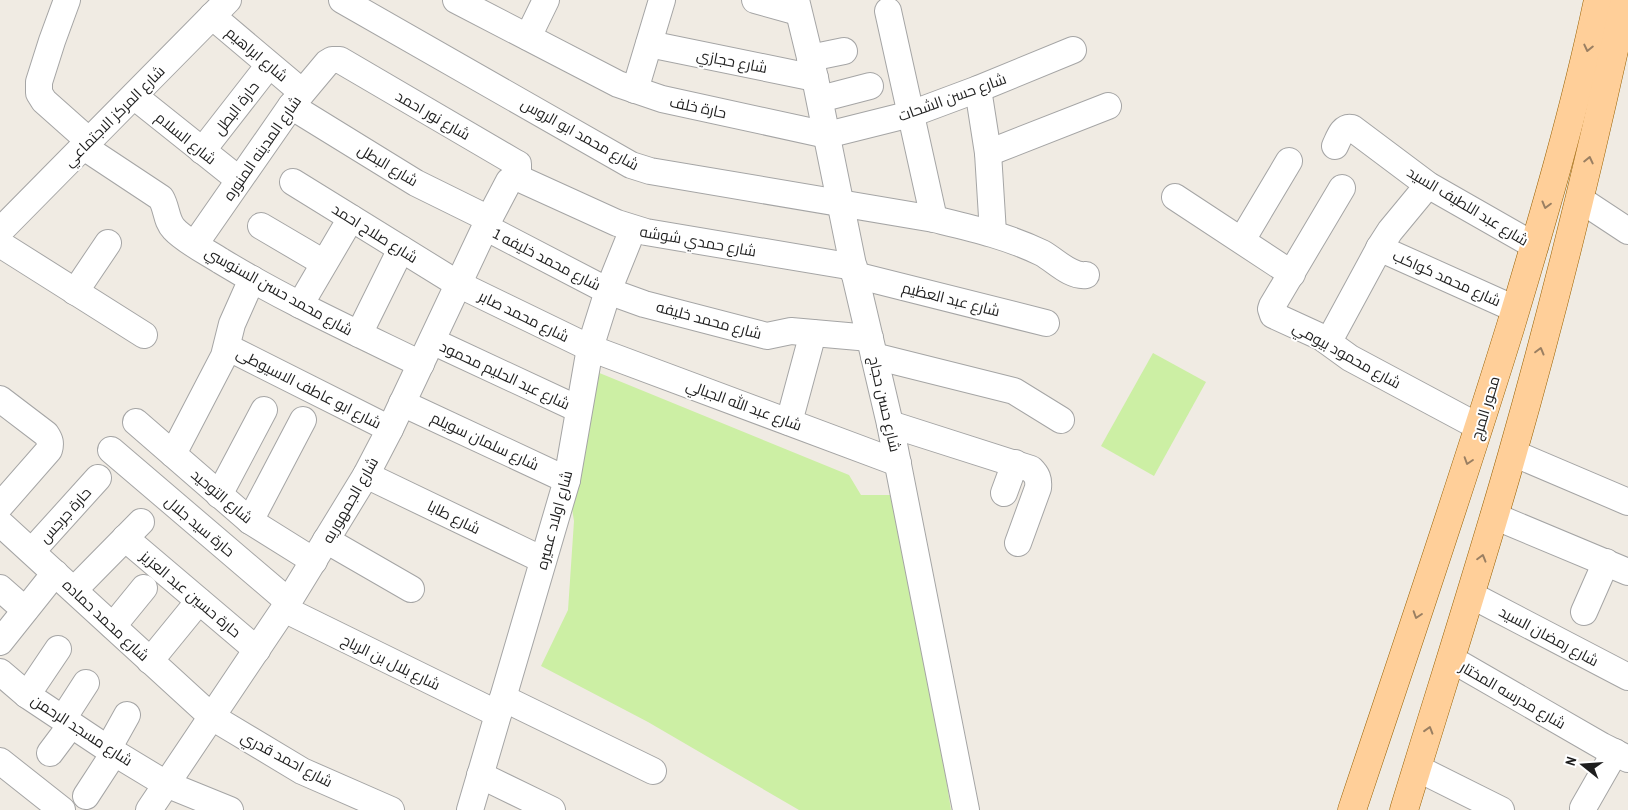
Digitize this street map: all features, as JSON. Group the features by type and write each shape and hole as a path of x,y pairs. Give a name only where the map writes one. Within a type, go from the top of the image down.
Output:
{"main road":[{"name":"محور المرج","path":"1352,810 1497,369 1534,246 1587,51 1598,0"},
{"path":"1404,810 1471,595 1533,379 1580,200 1625,0"},
{"path":"1497,369 1533,379"}],"street":[{"name":"شارع محمد حسن السنوسي","path":"67,0 39,82 39,93 44,101 86,144 161,198 166,205 170,224 174,230 194,244 300,305 420,364"},
{"name":"شارع محمد ابو الروس","path":"342,0 631,166 650,171 934,219 993,233 1019,242 1076,274 1086,276"},
{"name":"حارة خلف","path":"456,0 618,84 662,100 827,135"},
{"path":"528,38 546,0"},
{"path":"635,90 662,0"},
{"path":"755,0 797,6"},
{"name":"شارع حسن حجاج","path":"797,6 815,78 840,204 890,424 966,810"},
{"path":"877,6 911,114 934,219"},
{"name":"شارع المركز الاجتماعي","path":"0,231 220,8"},
{"name":"شارع ابراهيم","path":"220,8 296,99"},
{"name":"شارع حجازي","path":"649,44 815,78"},
{"name":"شارع حسن الشحات","path":"827,135 911,114 1074,50"},
{"path":"815,78 844,51"},
{"name":"شارع المدينه المنوره","path":"194,244 296,99 327,62 336,59"},
{"name":"شارع نور احمد","path":"336,59 518,164 518,179"},
{"name":"حارة البطل","path":"202,151 269,65"},
{"path":"815,78 870,86"},
{"path":"978,89 988,153 993,233"},
{"name":"شارع السلام","path":"134,96 238,179"},
{"name":"شارع البطل","path":"296,99 416,183 487,223"},
{"path":"988,153 1108,106"},
{"name":"شارع عبد اللطيف السيد","path":"1335,146 1344,129 1352,128 1428,185 1534,246"},
{"path":"1242,240 1289,161"},
{"name":"شارع الجمهوريه","path":"149,810 287,606 366,474 390,429 507,183 518,179"},
{"name":"شارع حمدي شوشه","path":"518,179 633,229 855,271"},
{"name":"شارع صلاح احمد","path":"293,182 458,284"},
{"path":"1329,342 1390,231 1428,185"},
{"path":"1175,197 1292,274 1342,188"},
{"path":"1580,200 1628,231"},
{"path":"300,305 351,218"},
{"name":"شارع محمد خليفه 1","path":"487,223 608,291"},
{"path":"261,226 324,264"},
{"name":"شارع اولاد عميره","path":"470,810 567,480 590,348 608,291 633,229"},
{"path":"75,292 108,243"},
{"path":"0,244 144,335"},
{"name":"شارع محمد كواكب","path":"1380,248 1515,309"},
{"path":"359,334 401,249"},
{"name":"شارع عبد العظيم","path":"855,271 1046,323"},
{"name":"شارع محمود بيومي","path":"1292,274 1272,306 1273,315 1329,342 1350,358 1479,427"},
{"path":"173,454 227,347 232,324 252,279"},
{"name":"شارع محمد صابر","path":"458,284 590,348"},
{"name":"شارع محمد خليفه","path":"608,291 644,304 761,335 767,336 791,331 813,332 872,347 1014,391 1061,420"},
{"path":"789,422 813,332"},
{"name":"شارع عبد الحليم محمود","path":"432,340 578,409"},
{"name":"شارع ابو عاطف الاسيوطى","path":"227,347 390,429"},
{"name":"شارع عبد الله الجبالي","path":"590,348 898,463"},
{"path":"0,399 46,434 50,445 49,450 0,506"},
{"name":"شارع سلمان سويلم","path":"402,403 567,480"},
{"path":"220,495 264,410"},
{"path":"250,521 304,420"},
{"name":"شارع التوحيد","path":"136,422 250,521 412,589"},
{"path":"890,424 1031,469 1039,481 1038,488 1018,543"},
{"name":"حارة سيد جلال","path":"110,450 287,606"},
{"path":"1512,453 1628,502"},
{"path":"1004,493 1014,463"},
{"name":"شارع طابا","path":"366,474 543,560"},
{"name":"حارة جرجس","path":"32,552 98,478"},
{"path":"1494,516 1617,567 1584,612"},
{"name":"شارع محمد حماده","path":"0,522 212,717"},
{"name":"حارة حسين عبد العزيز","path":"65,582 133,530 199,601 257,650"},
{"path":"0,642 25,610 65,582"},
{"path":"0,588 25,610"},
{"path":"113,626 144,588"},
{"name":"شارع رمضان السيد","path":"1471,595 1628,677"},
{"path":"150,661 199,601"},
{"name":"شارع بلال بن الرباح","path":"287,606 500,706 653,771"},
{"path":"27,695 58,649"},
{"name":"شارع مدرسه المختار","path":"1451,659 1594,742 1622,755"},
{"name":"شارع مسجد الرحمن","path":"0,672 27,695 111,751 166,784 230,810"},
{"path":"50,754 68,723 66,714 86,683"},
{"path":"86,796 111,751 127,715"},
{"name":"شارع احمد قدري","path":"212,717 302,771 391,810"},
{"path":"1582,808 1622,755"},
{"path":"0,761 62,810"},
{"path":"1417,768 1502,810"},
{"path":"480,775 552,810"}],"green space":[{"path":"1153,353 1206,382 1154,476 1101,446"},
{"path":"597,372 849,475 861,495 890,495 923,631 951,810 799,810 648,722 541,666 568,610 574,521 570,496"}]}
